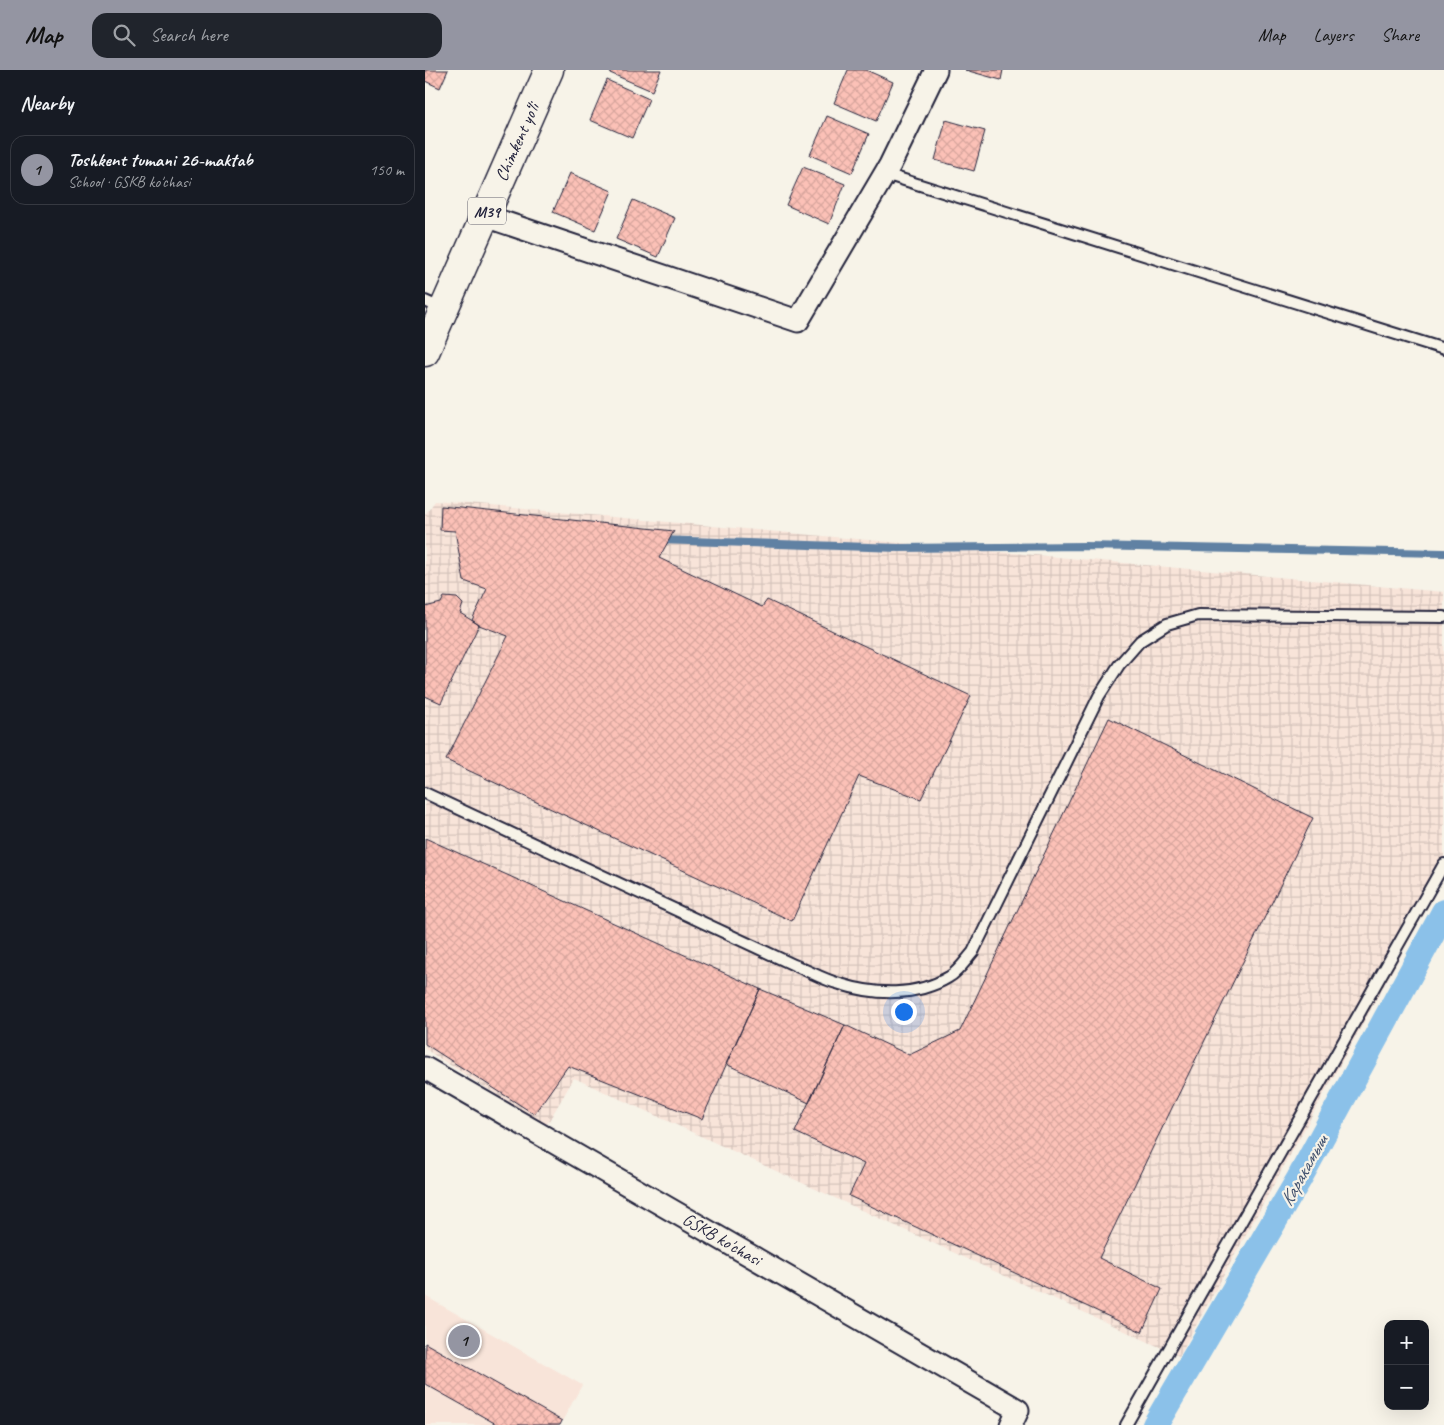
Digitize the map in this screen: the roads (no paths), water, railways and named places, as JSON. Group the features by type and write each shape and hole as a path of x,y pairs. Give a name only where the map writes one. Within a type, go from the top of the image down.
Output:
{"highway":[{"name":"Chimkent yo‘li","path":"425,352 434,305 485,216 549,70"}],"street":[{"path":"485,216 798,321 885,174 936,70"},
{"name":"GSKB ko'chasi","path":"425,1068 1015,1418"}],"lane":[{"path":"885,174 1444,348"},
{"path":"425,793 838,984 866,991 898,992 926,988 950,976 973,952 1099,696 1119,665 1140,641 1167,624 1198,616 1444,617"},
{"path":"1125,1425 1444,864"}],"waterway":[{"path":"660,540 899,548 1085,546 1444,553"},
{"name":"Каракамыш","path":"1155,1425 1299,1179 1444,912"}],"place":[{"name":"Toshkent tumani 26-maktab","path":"464,1341"}]}
